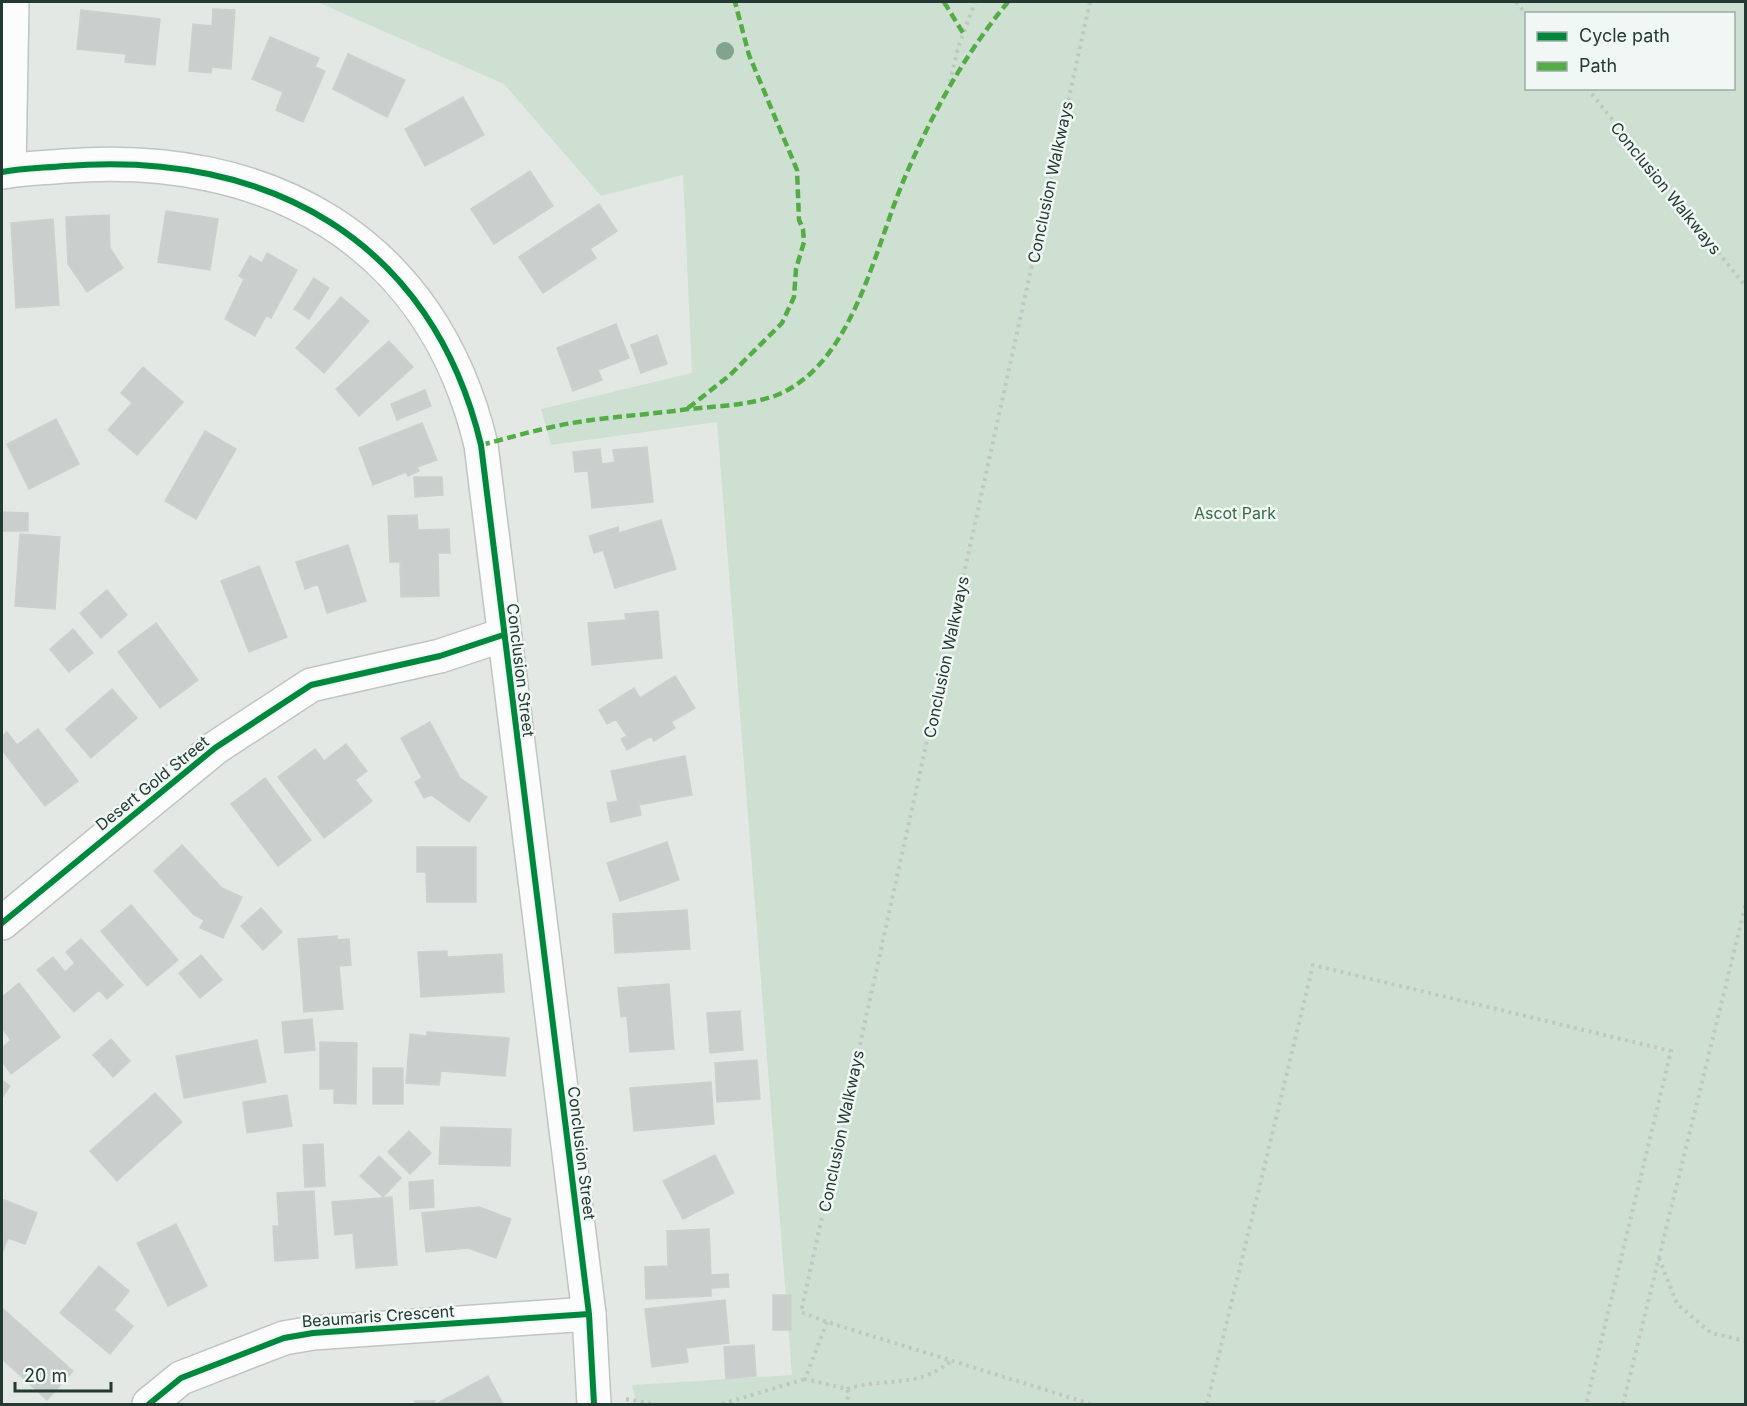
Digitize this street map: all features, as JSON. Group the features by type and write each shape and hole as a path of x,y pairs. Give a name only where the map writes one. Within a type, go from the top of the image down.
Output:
{"street":[{"path":"5,171 12,2"},
{"name":"Conclusion Street","path":"5,171 108,163 169,167 225,176 273,193 341,227 397,275 449,350 475,417 481,445 589,1314 594,1404"},
{"name":"Desert Gold Street","path":"2,923 215,748 311,685 440,656 503,635"},
{"name":"Beaumaris Crescent","path":"149,1404 181,1378 284,1338 313,1333 589,1314"}],"path":[{"path":"950,82 958,48 975,2"},
{"path":"1623,1404 1746,903"},
{"path":"1207,1404 1313,965 1671,1051 1586,1404"},
{"path":"1659,1258 1677,1304 1712,1333 1746,1341"},
{"path":"805,1379 827,1322 1091,1404"},
{"path":"722,1404 805,1379 847,1389 864,1384 920,1379 940,1370 951,1360"},
{"path":"846,1404 849,1394 847,1389"}],"green space":[{"name":"Ascot Park","path":"317,2 1745,2 1745,1404 637,1404 632,1385 792,1375 717,422 551,445 541,409 692,373 683,175 601,196 504,84"}],"building":[{"path":"213,9 235,10 231,69 212,67 211,73 189,71 193,24 212,26"},
{"path":"81,10 160,19 155,65 125,62 126,54 77,49"},
{"path":"270,37 319,58 315,67 325,71 303,122 276,110 283,92 252,79"},
{"path":"348,54 405,80 387,117 333,89"},
{"path":"463,97 484,135 425,166 405,129"},
{"path":"530,171 553,206 494,244 471,209"},
{"path":"599,204 617,231 590,249 596,258 543,293 519,257"},
{"path":"166,211 218,219 210,270 158,262"},
{"path":"109,215 110,248 123,268 87,292 68,264 66,217"},
{"path":"53,219 59,305 16,308 11,223"},
{"path":"267,253 297,270 271,318 266,316 255,336 225,319 244,279 239,276 250,256 262,263"},
{"path":"314,278 329,288 309,319 294,309"},
{"path":"341,297 369,321 324,373 296,348"},
{"path":"616,324 629,358 598,370 602,380 573,391 557,348"},
{"path":"657,335 667,364 641,373 631,345"},
{"path":"389,341 413,367 359,416 336,389"},
{"path":"143,367 183,402 137,455 108,430 132,403 121,393"},
{"path":"425,390 431,406 397,420 391,404"},
{"path":"56,419 79,464 29,489 7,444"},
{"path":"422,423 437,460 417,467 419,471 408,476 406,472 373,485 359,448"},
{"path":"205,431 236,449 196,519 165,501"},
{"path":"647,447 653,502 592,508 588,471 575,472 573,452 600,449 602,464 615,462 613,450"},
{"path":"414,477 442,477 443,495 415,497"},
{"path":"2,512 28,513 28,531 2,531"},
{"path":"417,515 418,530 449,529 450,553 438,553 439,596 401,597 400,562 390,562 388,516"},
{"path":"661,520 676,569 615,588 603,550 594,553 589,536 618,527 619,533"},
{"path":"20,534 60,537 55,609 15,606"},
{"path":"348,545 366,601 327,613 318,584 305,589 296,562"},
{"path":"259,566 287,637 249,652 221,581"},
{"path":"107,590 127,615 101,638 80,613"},
{"path":"658,611 662,658 592,665 588,623 626,620 625,614"},
{"path":"156,623 198,680 160,708 118,652"},
{"path":"73,629 93,653 69,672 50,649"},
{"path":"675,676 695,708 671,722 675,728 654,741 651,736 627,750 621,739 627,736 616,719 607,724 599,710 634,688 640,698"},
{"path":"112,689 137,718 91,758 66,729"},
{"path":"430,722 460,778 487,797 469,822 431,795 424,798 415,782 422,778 401,738"},
{"path":"38,729 78,781 45,806 2,750 2,736 7,732 17,745"},
{"path":"346,744 367,771 355,780 372,801 324,838 278,777 315,749 324,761"},
{"path":"685,756 692,795 639,805 641,815 611,822 607,803 618,801 611,771"},
{"path":"265,778 311,840 278,866 231,804"},
{"path":"667,842 679,880 620,901 607,863"},
{"path":"182,845 222,888 242,897 223,938 200,928 204,920 194,915 154,871"},
{"path":"417,847 476,847 476,902 427,902 426,872 417,872"},
{"path":"131,905 178,960 147,986 101,931"},
{"path":"261,908 282,932 263,950 241,926"},
{"path":"687,910 690,949 615,953 613,914"},
{"path":"337,936 337,940 349,939 351,965 339,966 343,1009 304,1012 298,939"},
{"path":"81,939 123,985 107,999 99,990 74,1012 37,970 53,957 65,972 75,963 66,952"},
{"path":"447,951 447,957 502,954 504,992 421,997 418,952"},
{"path":"201,955 222,980 200,998 179,973"},
{"path":"19,983 60,1037 11,1074 2,1061 2,1048 11,1040 2,1028 2,997"},
{"path":"669,984 674,1049 630,1052 627,1016 621,1017 618,988"},
{"path":"740,1011 743,1050 710,1053 707,1013"},
{"path":"312,1019 315,1050 285,1053 282,1022"},
{"path":"427,1032 509,1038 505,1076 441,1071 439,1085 406,1083 410,1034 427,1036"},
{"path":"111,1039 130,1061 113,1077 93,1055"},
{"path":"257,1040 266,1082 184,1098 176,1056"},
{"path":"320,1042 357,1043 356,1104 334,1103 334,1089 320,1089"},
{"path":"757,1060 760,1099 717,1102 715,1063"},
{"path":"373,1068 403,1068 403,1104 373,1104"},
{"path":"2,1080 10,1086 2,1098"},
{"path":"711,1082 714,1124 634,1131 630,1088"},
{"path":"155,1093 182,1122 117,1181 90,1151"},
{"path":"287,1095 292,1126 247,1133 243,1102"},
{"path":"441,1127 511,1129 510,1166 439,1164"},
{"path":"409,1131 431,1153 410,1174 388,1152"},
{"path":"323,1144 325,1186 305,1187 303,1145"},
{"path":"715,1155 734,1193 683,1219 663,1181"},
{"path":"379,1156 401,1178 383,1197 360,1176"},
{"path":"433,1180 434,1207 410,1209 409,1182"},
{"path":"314,1191 318,1258 275,1261 273,1226 279,1226 277,1193"},
{"path":"392,1197 397,1265 356,1268 353,1233 335,1235 332,1202"},
{"path":"2,1199 37,1213 25,1244 8,1238 2,1254"},
{"path":"479,1207 511,1219 496,1258 468,1248 426,1252 422,1213"},
{"path":"176,1224 207,1286 168,1306 137,1243"},
{"path":"709,1229 711,1275 728,1274 729,1287 711,1288 711,1296 646,1299 645,1267 668,1266 667,1231"},
{"path":"99,1266 129,1291 114,1310 133,1326 110,1354 60,1313"},
{"path":"773,1295 791,1295 791,1330 773,1330"},
{"path":"725,1300 729,1343 686,1348 688,1362 652,1367 645,1309"},
{"path":"2,1308 73,1371 47,1400 2,1359"},
{"path":"754,1345 756,1376 726,1379 724,1347"},
{"path":"488,1376 503,1404 436,1404"},
{"path":"415,1401 435,1401 435,1404 415,1404"}],"marked path":[{"path":"688,408 729,376 782,323 794,297 796,269 804,242 803,229 799,220 797,170 749,55 735,2"},
{"path":"944,2 963,33"},
{"path":"481,445 582,421 752,402 777,395 803,380 825,358 843,331 859,300 905,177 926,131 963,64 1008,2"}],"cycle path":[{"path":"2,172 65,166 139,165 209,174 273,193 331,223 381,262 424,313 457,373 481,445 589,1314 594,1404"},
{"path":"2,923 215,748 311,685 440,656 503,635"},
{"path":"149,1404 181,1378 284,1338 313,1333 589,1314"}]}
